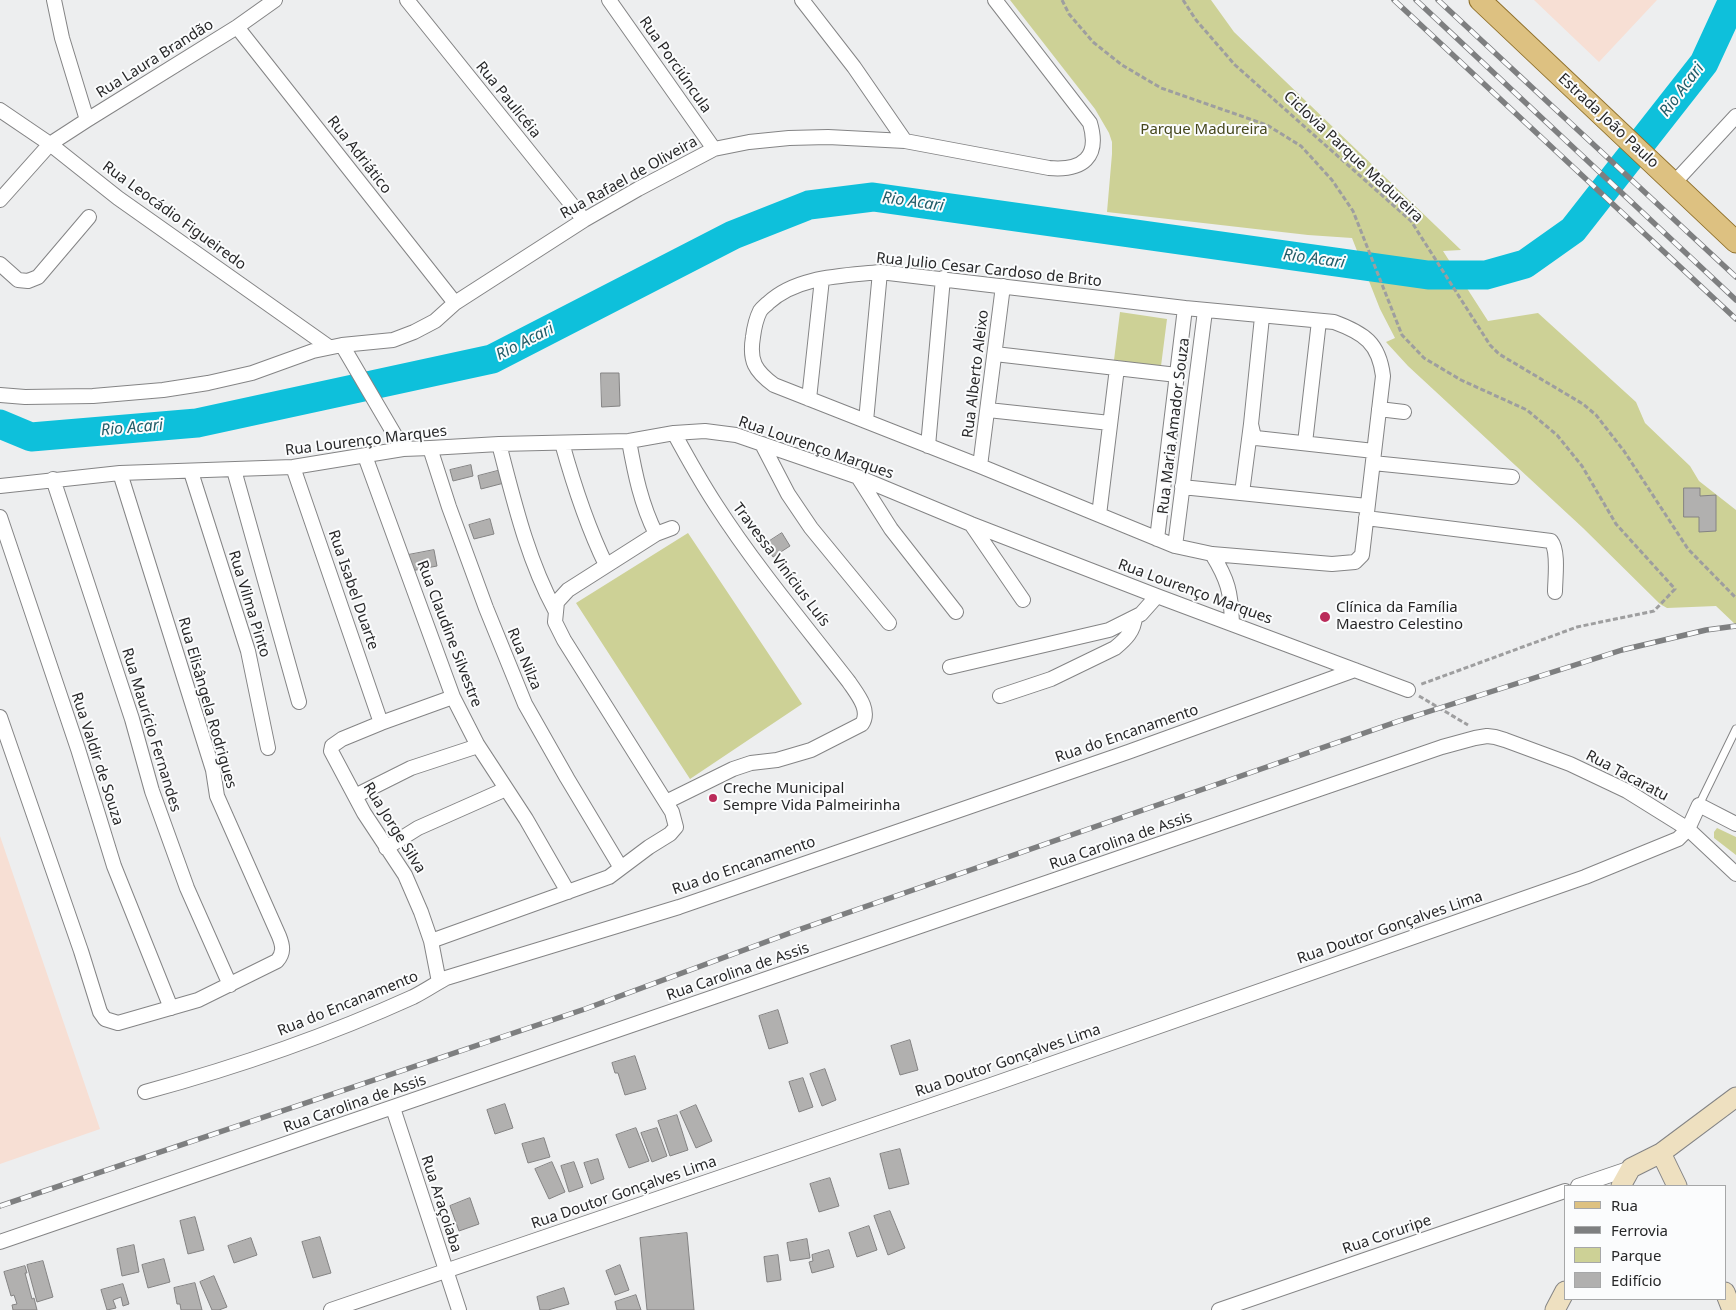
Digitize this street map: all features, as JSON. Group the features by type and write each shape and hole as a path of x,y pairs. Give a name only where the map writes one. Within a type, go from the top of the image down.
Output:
{"main road":[{"name":"Estrada João Paulo","path":"1480,0 1736,242"}],"street":[{"path":"54,0 62,38 87,120"},
{"name":"Rua Laura Brandão","path":"0,200 50,144 238,27 276,0"},
{"name":"Rua Paulicéia","path":"407,0 584,220"},
{"name":"Rua Porciúncula","path":"608,0 714,149"},
{"path":"802,0 854,68 905,141"},
{"name":"Rua Rafael de Oliveira","path":"0,395 25,398 93,396 172,389 252,373 313,351 336,346 393,340 435,321 455,303 584,220 714,149 749,142 828,137 905,141 1063,170 1080,165 1088,156 1094,139 1090,123 995,0"},
{"name":"Rua Adriático","path":"238,27 455,303"},
{"name":"Rua Leocádio Figueiredo","path":"0,110 50,144 118,198 336,346"},
{"path":"1668,178 1736,116"},
{"path":"0,264 18,280 28,281 38,277 89,217"},
{"path":"866,421 880,272"},
{"name":"Rua Julio Cesar Cardoso de Brito","path":"880,272 943,278 1205,311 1334,322 1351,328 1362,335 1377,350 1383,376 1362,555 1355,562 1332,564 1212,554 1175,546 980,466 774,385 760,375 753,361 752,343 754,328 760,310 773,298 791,286 822,279 880,272"},
{"path":"928,446 943,278"},
{"path":"809,399 822,279"},
{"name":"Rua Alberto Aleixo","path":"980,466 1003,286"},
{"name":"Rua Maria Amador Souza","path":"1158,539 1185,308"},
{"name":"Rua Maria Amador Souza","path":"1175,546 1205,311"},
{"path":"1242,493 1252,427 1262,317"},
{"path":"1305,444 1319,321"},
{"path":"336,346 351,362 403,449"},
{"path":"995,354 1177,375"},
{"path":"1099,515 1117,368"},
{"path":"1379,409 1404,412"},
{"path":"988,410 1110,424"},
{"path":"1252,427 1256,438 1512,477"},
{"name":"Rua Lourenço Marques","path":"0,486 120,473 293,467 403,449 499,444 629,441 674,433 705,431 736,435 858,477 971,524 1408,690"},
{"name":"Travessa Vinícius Luís","path":"666,802 733,769 751,763 786,758 811,750 862,724 865,713 863,703 849,682 748,551 716,506 674,433"},
{"path":"629,441 642,503 656,534"},
{"path":"562,443 581,509 606,566"},
{"path":"499,444 522,529 541,582 555,610"},
{"path":"762,444 788,494 811,528 890,623"},
{"name":"Rua Nilza","path":"430,448 449,507 486,608 525,704 621,868"},
{"name":"Rua Claudine Silvestre","path":"365,456 453,697 478,746 526,819 568,892"},
{"name":"Rua Isabel Duarte","path":"293,467 381,723"},
{"path":"234,470 299,702"},
{"name":"Rua Vilma Pinto","path":"191,472 248,651 268,748"},
{"name":"Rua Elisângela Rodrigues","path":"120,473 213,770 217,796 283,946 277,961 230,986"},
{"path":"858,477 891,529 956,612"},
{"name":"Rua Maurício Fernandes","path":"53,479 132,719 155,798 187,888 230,986"},
{"path":"1182,487 1242,493 1551,541 1556,556 1554,592"},
{"name":"Rua Valdir de Souza","path":"0,517 78,749 114,866 170,1008"},
{"path":"971,524 1023,600"},
{"path":"432,941 609,877 670,834 676,827 675,819 666,802 564,640 555,622 555,610 560,596 656,534 672,528"},
{"path":"1212,554 1225,576 1230,596 1232,623"},
{"path":"950,667 1109,630 1141,614 1158,596"},
{"path":"1000,696 1051,678 1115,648 1132,631 1135,617"},
{"name":"Rua do Encanamento","path":"146,1092 212,1074 349,1024 415,996 446,978 688,903 1136,749 1355,670"},
{"path":"381,723 453,697"},
{"path":"0,717 81,951 100,1012 105,1019 118,1023 198,1000 230,986"},
{"name":"Rua Jorge Silva","path":"381,723 336,743 332,746 331,751 364,813 405,875 432,941 439,982"},
{"name":"Rua Tacaratu","path":"1487,736 1505,740 1606,780 1627,791 1688,829 1736,874"},
{"name":"Rua Carolina de Assis","path":"0,1242 1442,747 1487,736"},
{"path":"355,796 411,768 478,746"},
{"path":"386,848 418,828 506,789"},
{"path":"1688,829 1699,805 1736,824"},
{"name":"Rua Doutor Gonçalves Lima","path":"331,1310 985,1087 1576,881 1678,840 1688,829"},
{"path":"1581,1185 1631,1168 1661,1154 1736,1097"},
{"name":"Rua Araçoiaba","path":"393,1108 459,1310"},
{"path":"1661,1154 1676,1185"},
{"path":"1622,1185 1631,1168"},
{"name":"Rua Coruripe","path":"1219,1310 1564,1191"},
{"path":"1555,1310 1564,1293"},
{"path":"1726,1295 1732,1310"}],"lane":[{"path":"1699,805 1736,729"}],"path":[{"path":"1062,0 1070,14 1093,42 1122,65 1161,88 1266,125 1301,146 1332,180 1353,211 1402,335"},
{"name":"Ciclovia Parque Madureira","path":"1183,0 1196,20 1235,65 1411,221 1490,345 1499,354 1583,404 1596,415 1624,451 1688,549 1736,598"},
{"path":"1408,690 1487,736"}],"shaded area":[{"path":"1534,0 1657,0 1599,62"},
{"path":"0,836 100,1129 0,1164"}],"green space":[{"name":"Parque Madureira","path":"1010,0 1211,0 1234,32 1461,250 1443,251 1488,321 1538,313 1636,402 1645,423 1690,466 1699,481 1736,510 1736,625 1716,606 1667,608 1660,604 1583,528 1408,366 1386,342 1395,338 1380,309 1352,238 1308,235 1107,212 1112,154 1112,142 1109,133 1095,109"},
{"path":"1120,312 1167,319 1161,366 1114,360"},
{"path":"688,533 802,704 690,779 576,603"},
{"path":"1717,828 1736,837 1736,855 1714,838 1714,832"}],"building":[{"path":"601,373 619,373 620,406 602,407"},
{"path":"471,465 473,476 453,481 450,470"},
{"path":"505,469 508,482 481,489 478,476"},
{"path":"1684,488 1700,488 1700,496 1716,495 1716,531 1699,532 1699,517 1684,517"},
{"path":"490,519 494,534 474,539 469,525"},
{"path":"782,533 790,546 773,557 765,544"},
{"path":"434,550 437,566 411,571 408,555"},
{"path":"778,1010 788,1043 769,1049 759,1016"},
{"path":"910,1040 918,1070 900,1075 891,1046"},
{"path":"635,1056 646,1089 625,1095 618,1073 615,1073 612,1063"},
{"path":"825,1069 836,1100 822,1106 810,1074"},
{"path":"803,1078 813,1107 799,1112 789,1082"},
{"path":"505,1104 513,1128 495,1134 487,1110"},
{"path":"696,1105 712,1141 696,1148 680,1112"},
{"path":"677,1115 688,1150 670,1156 658,1121"},
{"path":"636,1128 649,1161 629,1168 616,1135"},
{"path":"657,1128 667,1156 652,1162 641,1133"},
{"path":"544,1138 550,1157 528,1163 522,1144"},
{"path":"900,1149 909,1184 889,1189 880,1154"},
{"path":"598,1159 604,1179 591,1184 584,1163"},
{"path":"552,1162 565,1192 549,1199 535,1169"},
{"path":"574,1162 583,1187 569,1192 561,1166"},
{"path":"830,1178 839,1206 819,1212 810,1184"},
{"path":"470,1198 479,1224 459,1231 450,1206"},
{"path":"890,1211 905,1248 888,1255 874,1216"},
{"path":"195,1217 204,1250 188,1254 180,1221"},
{"path":"869,1226 877,1250 857,1257 849,1233"},
{"path":"687,1233 694,1310 647,1310 640,1238"},
{"path":"320,1237 331,1273 313,1278 302,1242"},
{"path":"251,1238 257,1255 234,1263 228,1246"},
{"path":"807,1239 810,1258 790,1261 787,1243"},
{"path":"134,1245 139,1272 122,1276 117,1249"},
{"path":"829,1250 834,1267 812,1273 809,1262 813,1261 812,1255"},
{"path":"778,1255 781,1280 767,1282 764,1257"},
{"path":"164,1259 170,1282 148,1288 142,1265"},
{"path":"43,1261 53,1297 37,1302 27,1265"},
{"path":"620,1265 629,1290 615,1295 606,1271"},
{"path":"25,1266 32,1299 34,1298 37,1310 13,1310 12,1305 17,1304 14,1295 11,1296 4,1272"},
{"path":"214,1276 227,1307 219,1310 212,1310 200,1282"},
{"path":"195,1283 202,1310 181,1310 180,1304 177,1304 174,1288"},
{"path":"123,1284 129,1304 123,1306 121,1297 113,1300 116,1308 107,1310 101,1290"},
{"path":"564,1288 569,1304 548,1310 540,1310 537,1297"},
{"path":"636,1295 641,1310 617,1310 615,1302"}],"waterway":[{"name":"Rio Acari","path":"0,424 31,437 197,423 492,359 733,235 809,205 873,197 1428,275 1486,275 1525,264 1573,230 1704,63 1733,0"}],"railway":[{"path":"1394,0 1736,319"},
{"path":"1416,0 1736,300"},
{"path":"1438,0 1736,277"},
{"path":"0,1206 585,1009 798,930 1399,721 1622,650 1706,630 1736,626"}],"place":[{"name":"Clínica da Família Maestro Celestino","path":"1325,617"},
{"name":"Creche Municipal Sempre Vida Palmeirinha","path":"713,798"}]}
